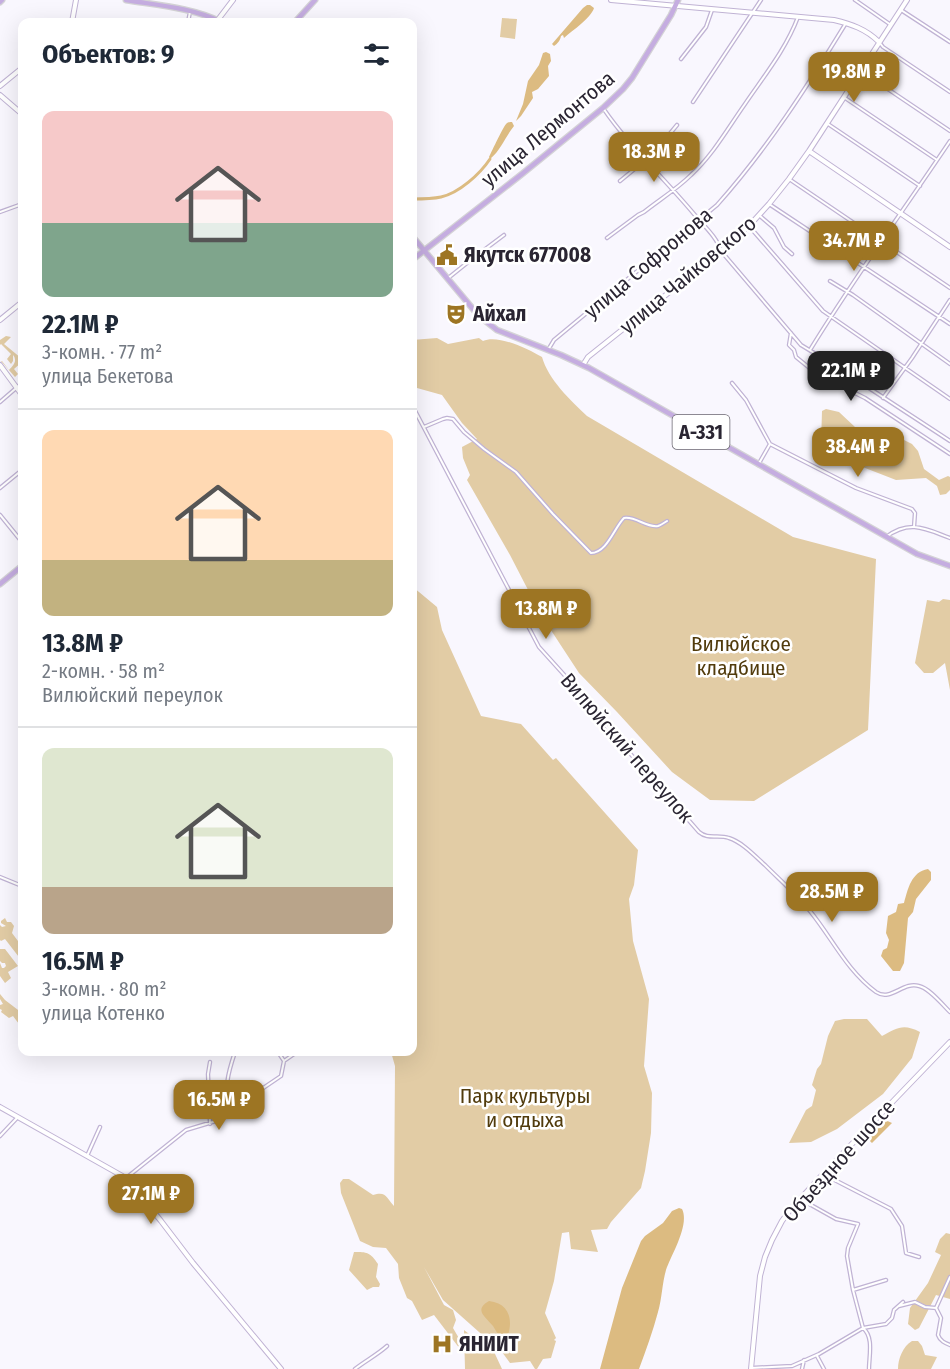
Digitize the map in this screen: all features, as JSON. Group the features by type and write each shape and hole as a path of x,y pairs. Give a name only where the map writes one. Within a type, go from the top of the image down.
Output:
{"main road":[{"path":"73,18 76,0"},
{"path":"126,0 190,12 207,18"},
{"path":"222,18 233,0"},
{"path":"299,18 315,0"},
{"path":"611,0 834,20 856,26 879,42"},
{"name":"улица Лермонтова","path":"417,256 603,108 623,89 632,78 678,0"},
{"name":"улица Чайковского","path":"583,365 588,357 721,251 769,204 809,151 907,0"},
{"path":"0,86 18,71"},
{"path":"0,95 18,111"},
{"path":"809,151 950,247"},
{"path":"417,242 424,251"},
{"name":"А-331","path":"424,251 478,315 491,326 583,365 917,554 950,566"},
{"path":"0,320 18,305"},
{"path":"0,365 17,387"},
{"path":"0,584 18,569"},
{"name":"Объездное шоссе","path":"751,1368 760,1276 765,1257 782,1221 790,1209 950,1041"},
{"path":"0,1107 126,1178 281,1369"}],"street":[{"path":"693,102 761,0"},
{"path":"855,0 891,25"},
{"path":"681,59 705,27 712,10"},
{"path":"901,10 950,42"},
{"path":"189,18 190,12"},
{"path":"608,238 690,176 716,146 791,36 798,17"},
{"name":"улица Софронова","path":"548,350 554,340 717,205 739,180 797,102 846,23"},
{"path":"879,42 950,92"},
{"path":"861,71 950,131"},
{"path":"844,97 937,160"},
{"path":"603,108 700,221 720,245 721,251 801,345 830,362"},
{"path":"827,123 920,186"},
{"path":"620,181 646,160 670,135 677,124"},
{"path":"810,350 950,141"},
{"path":"789,179 950,288"},
{"path":"769,204 950,324"},
{"path":"0,212 18,205"},
{"path":"759,215 774,228 784,248 792,254"},
{"path":"748,226 821,310 950,399"},
{"path":"447,279 504,235"},
{"path":"830,281 848,291 950,364"},
{"path":"883,398 950,300"},
{"path":"791,333 789,345 796,357 807,366 870,401 950,454"},
{"path":"732,383 750,407 770,444 856,488 912,509 915,513 914,527"},
{"path":"0,402 17,387"},
{"path":"869,388 950,441"},
{"name":"Вилюйский переулок","path":"417,414 539,648 699,832 703,836 729,838 742,845 765,865 809,909 843,958 877,993 890,995 907,987 920,986 950,1012"},
{"path":"424,427 443,418 453,419 471,438 516,472 591,552 596,553 603,548 624,518 628,517 651,526 667,521"},
{"path":"758,465 770,444"},
{"path":"0,488 18,473"},
{"path":"0,515 18,537"},
{"path":"886,537 899,529 914,527 924,528 950,538"},
{"path":"0,877 18,884"},
{"path":"229,1111 226,1096 227,1077 234,1056"},
{"path":"281,1056 284,1061"},
{"path":"126,1178 186,1130 216,1121 280,1076 284,1061 291,1056"},
{"path":"210,1062 207,1074 210,1124"},
{"path":"0,1136 17,1118"},
{"path":"87,1156 100,1127"},
{"path":"824,1174 891,1209 902,1226 906,1253 919,1257"},
{"path":"800,1200 836,1219 858,1224 847,1256 863,1329 868,1332 870,1341 869,1369"},
{"path":"936,1308 950,1277"},
{"path":"853,1290 886,1280"},
{"path":"751,1368 792,1366 863,1329 890,1322 894,1310 903,1302"},
{"path":"898,1306 915,1302 925,1307 936,1308"},
{"path":"936,1308 941,1318 939,1338 950,1345"},
{"path":"355,1369 387,1346"},
{"path":"816,1355 824,1369"},
{"path":"802,1369 804,1360"}],"green space":[{"path":"502,18 517,19 515,39 500,37"},
{"path":"6,336 11,337 4,344 18,356 18,366 14,369 18,374 15,377 1,361 9,370 15,361 13,355 11,364 7,359 11,354 0,345 0,340"},
{"name":"Вилюйское кладбище","path":"437,338 448,344 479,338 483,341 497,339 529,350 542,357 549,373 567,397 587,416 793,537 876,559 868,730 754,801 710,800 672,772 579,673 541,615 467,480 470,475 463,458 462,447 477,439 442,395 417,388 417,340"},
{"path":"826,409 839,412 866,434 904,440 912,444 918,451 924,469 939,480 950,477 950,490 940,495 937,486 926,478 896,480 824,452 821,449 822,411"},
{"name":"Парк культуры и отдыха","path":"417,590 437,607 442,630 481,716 521,724 553,760 556,758 638,850 634,885 629,899 633,941 649,999 644,1066 652,1093 651,1133 645,1171 641,1188 607,1229 591,1230 598,1252 571,1249 569,1232 562,1233 554,1281 545,1313 556,1341 551,1358 543,1359 537,1369 530,1361 510,1363 502,1352 489,1341 502,1369 465,1369 464,1330 478,1341 488,1340 443,1300 424,1267 444,1305 453,1310 456,1320 453,1328 460,1340 460,1349 434,1315 422,1320 412,1301 407,1298 399,1278 398,1264 386,1248 373,1247 360,1241 341,1193 340,1183 343,1179 349,1179 373,1195 384,1195 394,1206 395,1066 392,1056 417,1056"},
{"path":"943,599 950,600 950,690 945,663 933,673 924,673 915,663 927,600 939,602"},
{"path":"5,918 14,926 12,933 18,941 18,956 5,939 0,940 0,925 6,926 1,921"},
{"path":"0,949 5,949 18,966 8,972 11,978 5,983 0,976 0,963 2,968 6,966 0,961"},
{"path":"0,994 18,1010 18,1023 13,1016 9,1018 1,1012 0,1005 3,1004"},
{"path":"867,1019 882,1036 904,1027 920,1032 912,1058 883,1094 837,1129 811,1142 789,1143 806,1110 812,1106 816,1090 812,1085 821,1064 828,1036 835,1021"},
{"path":"946,1233 950,1234 950,1299 936,1295 919,1328 915,1330 908,1324 910,1308 928,1283 941,1255 935,1252 940,1239"},
{"path":"354,1252 370,1255 378,1264 376,1277 380,1284 379,1287 367,1290 349,1270"},
{"path":"912,1341 918,1341 925,1355 937,1357 931,1369 898,1369 902,1353"}],"shaded area":[{"path":"587,5 594,8 589,16 564,38 563,35 561,36 559,42 554,46 552,44"},
{"path":"543,53 550,54 551,61 548,66 549,76 538,89 532,92 533,98 516,121 523,104 528,81 539,65"},
{"path":"512,122 514,126 490,159 503,128 507,123"},
{"path":"928,869 931,872 931,880 916,899 913,912 908,918 904,963 900,971 893,971 881,956 889,940 886,933 888,916 896,912 898,904 904,903 914,877"},
{"path":"883,1119 892,1123 872,1143 866,1137"},
{"path":"682,1209 684,1223 666,1270 658,1312 639,1369 600,1369 622,1288 641,1241 663,1223 672,1211"},
{"path":"489,1301 501,1305 508,1314 510,1325 507,1338 503,1339 482,1314 482,1307"}],"waterway":[{"path":"417,199 448,195 475,177 490,159"}],"place":[{"name":"Якутск 677008","path":"447,255"},
{"name":"Айхал","path":"456,314"},
{"name":"ЯНИИТ","path":"442,1344"}]}
